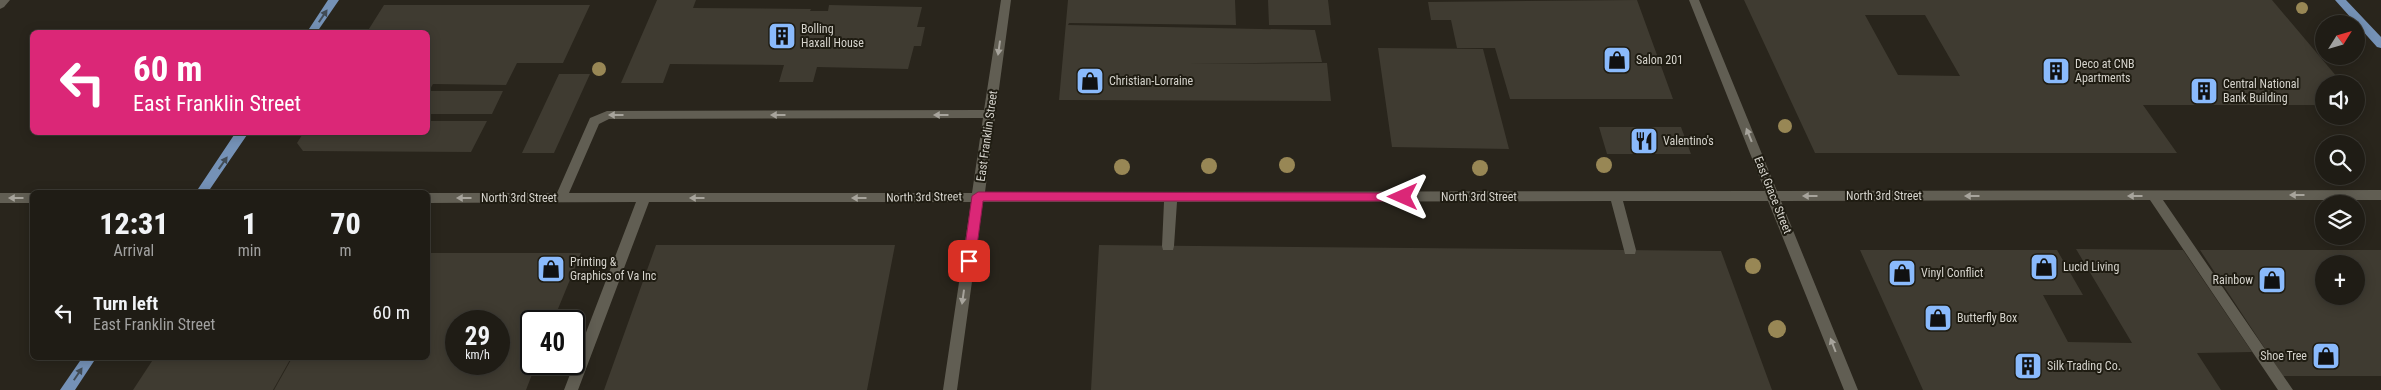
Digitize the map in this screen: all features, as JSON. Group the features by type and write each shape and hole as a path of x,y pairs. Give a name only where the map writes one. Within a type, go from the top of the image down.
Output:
{"main road":[{"path":"313,30 334,0"},
{"path":"2340,0 2381,44"},
{"path":"203,190 241,135"},
{"path":"67,390 88,360"}],"street":[{"name":"East Franklin Street","path":"950,390 1006,0"},
{"name":"East Grace Street","path":"1694,0 1851,390"},
{"path":"561,198 594,121 607,115 990,114"},
{"name":"North 3rd Street","path":"430,198 2381,195"},
{"path":"2154,196 2286,390"},
{"path":"1168,246 1171,197"},
{"path":"1616,197 1630,250"},
{"path":"0,198 30,198"},
{"path":"571,390 644,198"}],"building":[{"name":"Bolling Haxall House","path":"657,0 696,0 693,8 811,9 810,11 828,11 829,5 922,7 917,27 925,27 921,46 914,46 908,69 817,67 813,82 779,82 784,65 670,64 663,83 621,83"},
{"path":"1068,0 1235,0 1236,25 1069,23 1068,25 1315,30 1322,62 1187,64 1327,63 1331,101 1059,100"},
{"path":"1268,0 1328,0 1331,25 1269,25"},
{"path":"1637,0 1673,99 1510,99 1495,48 1457,48 1451,20 1431,20 1428,2"},
{"path":"1744,0 2272,0 2315,51 2315,65 2327,65 2335,75 2315,75 2315,105 2143,105 2177,153 1815,153","holes":["1865,15 1925,15 1960,76 1898,75"]},
{"path":"384,5 590,5 563,63 517,63 506,85 433,84 430,89 430,30 368,30"},
{"path":"1378,48 1483,49 1509,149 1392,147"},
{"path":"559,74 590,74 554,153 522,153"},
{"path":"430,91 503,91 492,114 430,114"},
{"path":"430,121 487,121 471,152 303,151 297,143 302,135 430,135"},
{"name":"Valentino's","path":"1599,127 1681,127 1691,154 1607,154"},
{"path":"656,245 895,245 867,390 604,390"},
{"path":"1099,245 1721,251 1772,390 1091,390"},
{"path":"2076,249 2183,250 2252,352 2197,353 2221,390 1923,390 1860,250 2057,250 2083,295 2043,295 2068,342 2132,343"},
{"name":"Rainbow","path":"2200,250 2381,250 2381,376 2283,376"},
{"path":"430,253 581,253 558,310 520,310 520,375 532,375 526,390 274,390 291,360 430,360"},
{"path":"153,360 290,360 273,390 133,390"}],"place":[{"name":"Bolling Haxall House","path":"782,36"},
{"name":"Salon 201","path":"1617,60"},
{"name":"Deco at CNB Apartments","path":"2056,71"},
{"name":"Christian-Lorraine","path":"1090,81"},
{"name":"Central National Bank Building","path":"2204,91"},
{"name":"Valentino's","path":"1644,141"},
{"name":"Lucid Living","path":"2044,267"},
{"name":"Printing & Graphics of Va Inc","path":"551,269"},
{"name":"Vinyl Conflict","path":"1902,273"},
{"name":"Rainbow","path":"2272,280"},
{"name":"Butterfly Box","path":"1938,318"},
{"name":"Shoe Tree","path":"2326,356"},
{"name":"Silk Trading Co.","path":"2028,366"}],"route":[{"path":"969,261 978,196 1015,198 1403,197"}]}
